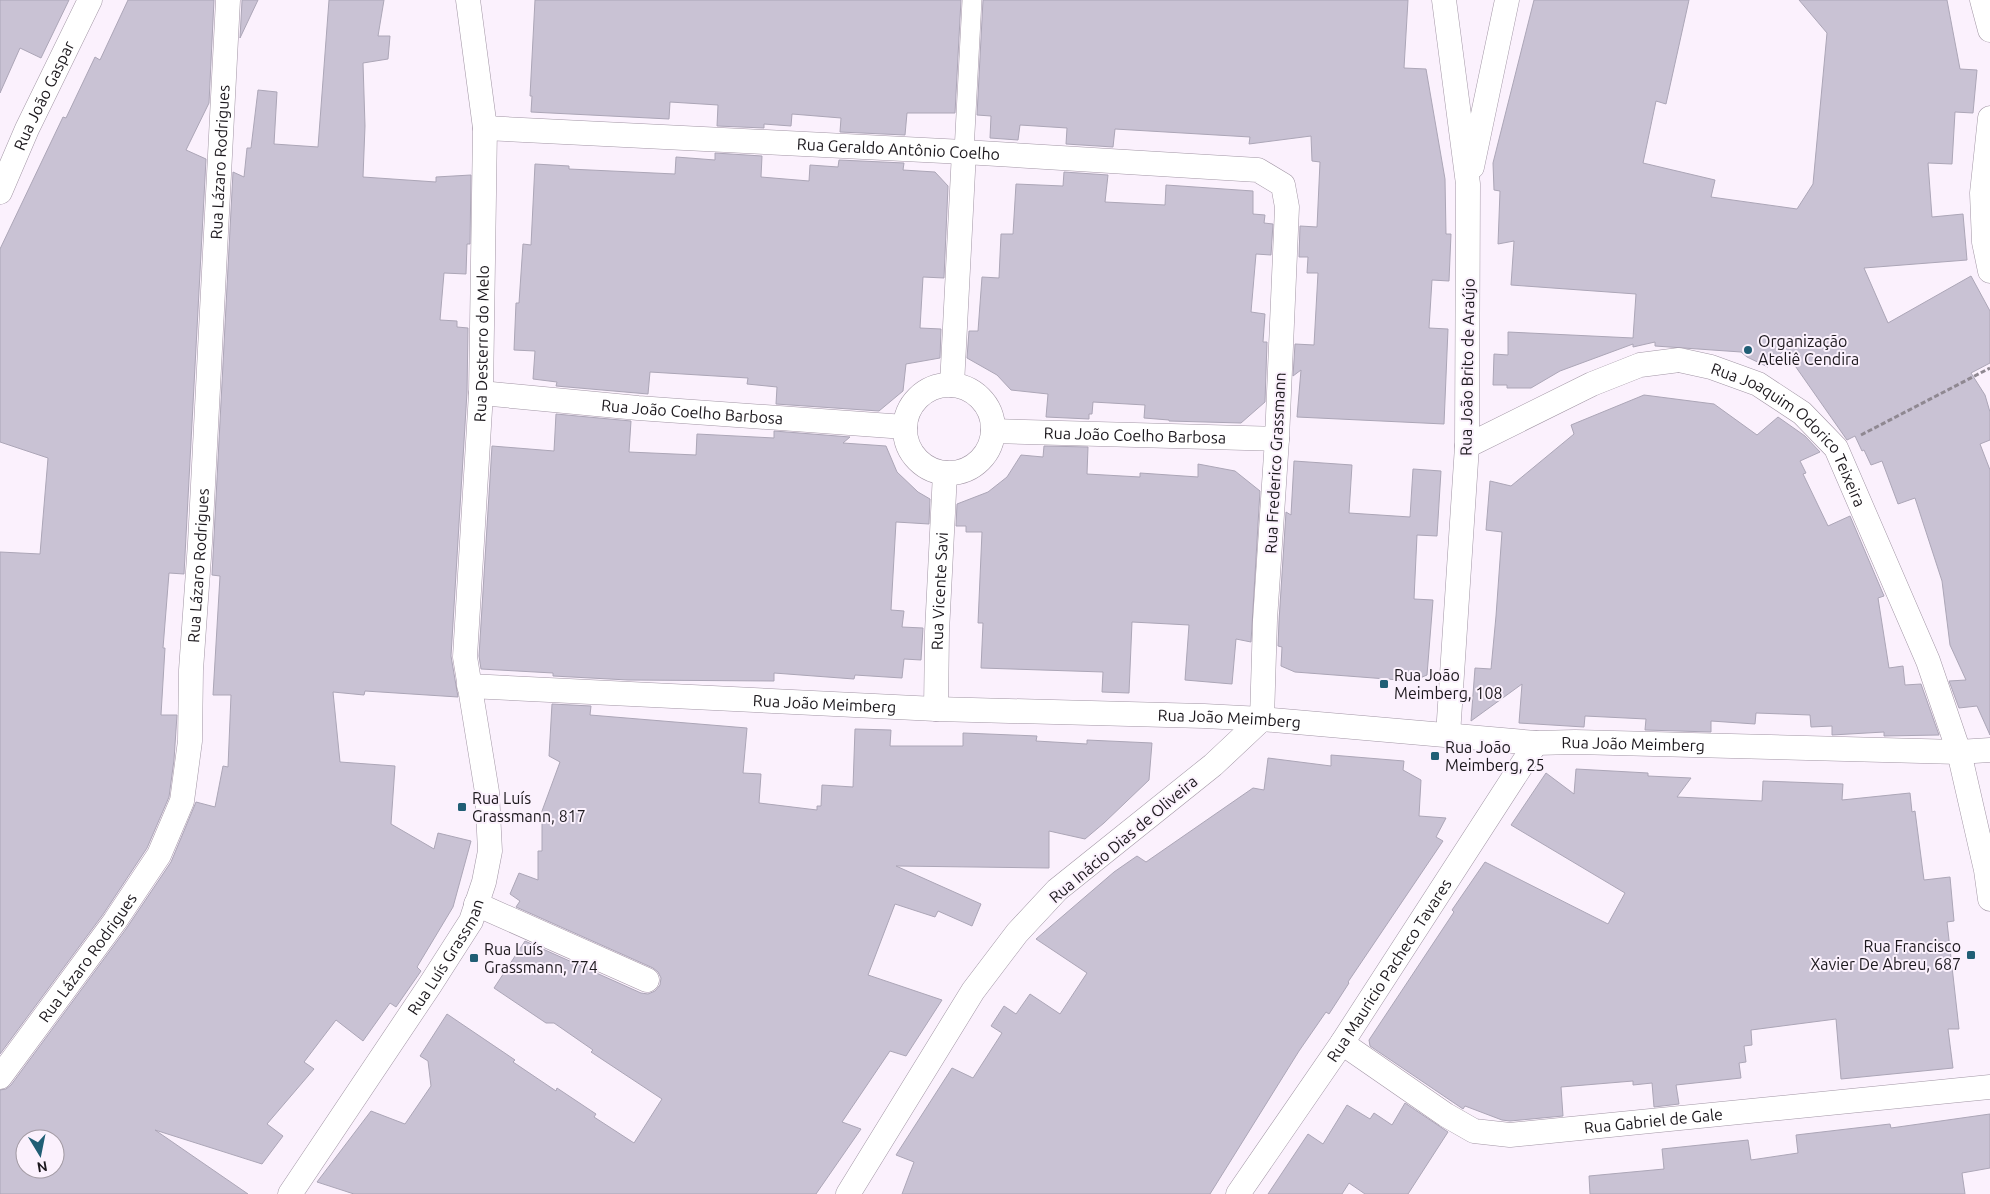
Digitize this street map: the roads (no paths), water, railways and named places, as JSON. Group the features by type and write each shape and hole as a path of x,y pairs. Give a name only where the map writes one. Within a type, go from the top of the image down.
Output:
{"street":[{"name":"Rua João Gaspar","path":"0,192 27,129 90,0"},
{"name":"Rua Lázaro Rodrigues","path":"0,1077 115,921 159,855 182,801 190,741 191,670 200,543 228,0"},
{"name":"Rua Desterro do Melo","path":"468,0 485,128 481,393 464,639 469,686"},
{"path":"952,385 972,0"},
{"name":"Rua João Brito de Araújo","path":"1444,0 1468,184 1467,446 1448,735"},
{"path":"1468,184 1507,0"},
{"path":"1982,0 1990,30"},
{"path":"1990,118 1982,193 1984,242 1990,271"},
{"name":"Rua Geraldo Antônio Coelho","path":"485,128 964,152 1258,170 1283,185 1287,208"},
{"name":"Rua Frederico Grassmann","path":"1262,719 1265,620 1277,439 1287,208"},
{"name":"Rua Joaquim Odorico Teixeira","path":"1467,446 1608,377 1640,365 1679,360 1711,367 1758,384 1802,414 1836,448 1928,661 1959,752 1988,870 1990,899"},
{"path":"952,385 965,388 977,395 986,406 991,418 993,432 988,449 978,462 962,471 945,473 929,469 916,458 907,443 904,427 909,410 920,396 934,388 952,385"},
{"name":"Rua João Coelho Barbosa","path":"481,393 638,408 904,427"},
{"name":"Rua João Coelho Barbosa","path":"993,432 1277,439"},
{"name":"Rua Vicente Savi","path":"936,709 937,632 945,473"},
{"name":"Rua João Meimberg","path":"469,686 936,709 1262,719 1536,743 1575,742 1959,752 1990,750"},
{"name":"Rua Luís Grassman","path":"290,1194 471,921 484,882 490,851 487,792 469,686"},
{"name":"Rua Inácio Dias de Oliveira","path":"848,1194 973,991 1017,933 1057,890 1213,765 1262,719"},
{"name":"Rua Mauricio Pacheco Tavares","path":"1238,1194 1342,1042 1536,743"},
{"path":"476,904 647,980"},
{"name":"Rua Gabriel de Gale","path":"1342,1042 1446,1115 1474,1131 1510,1135 1990,1087"}],"place":[{"name":"Organização Ateliê Cendira","path":"1748,350"},
{"name":"Rua João Meimberg, 108","path":"1384,684"},
{"name":"Rua João Meimberg, 25","path":"1435,756"},
{"name":"Rua Luís Grassmann, 817","path":"462,807"},
{"name":"Rua Francisco Xavier De Abreu, 687","path":"1971,955"},
{"name":"Rua Luís Grassmann, 774","path":"474,958"}]}
